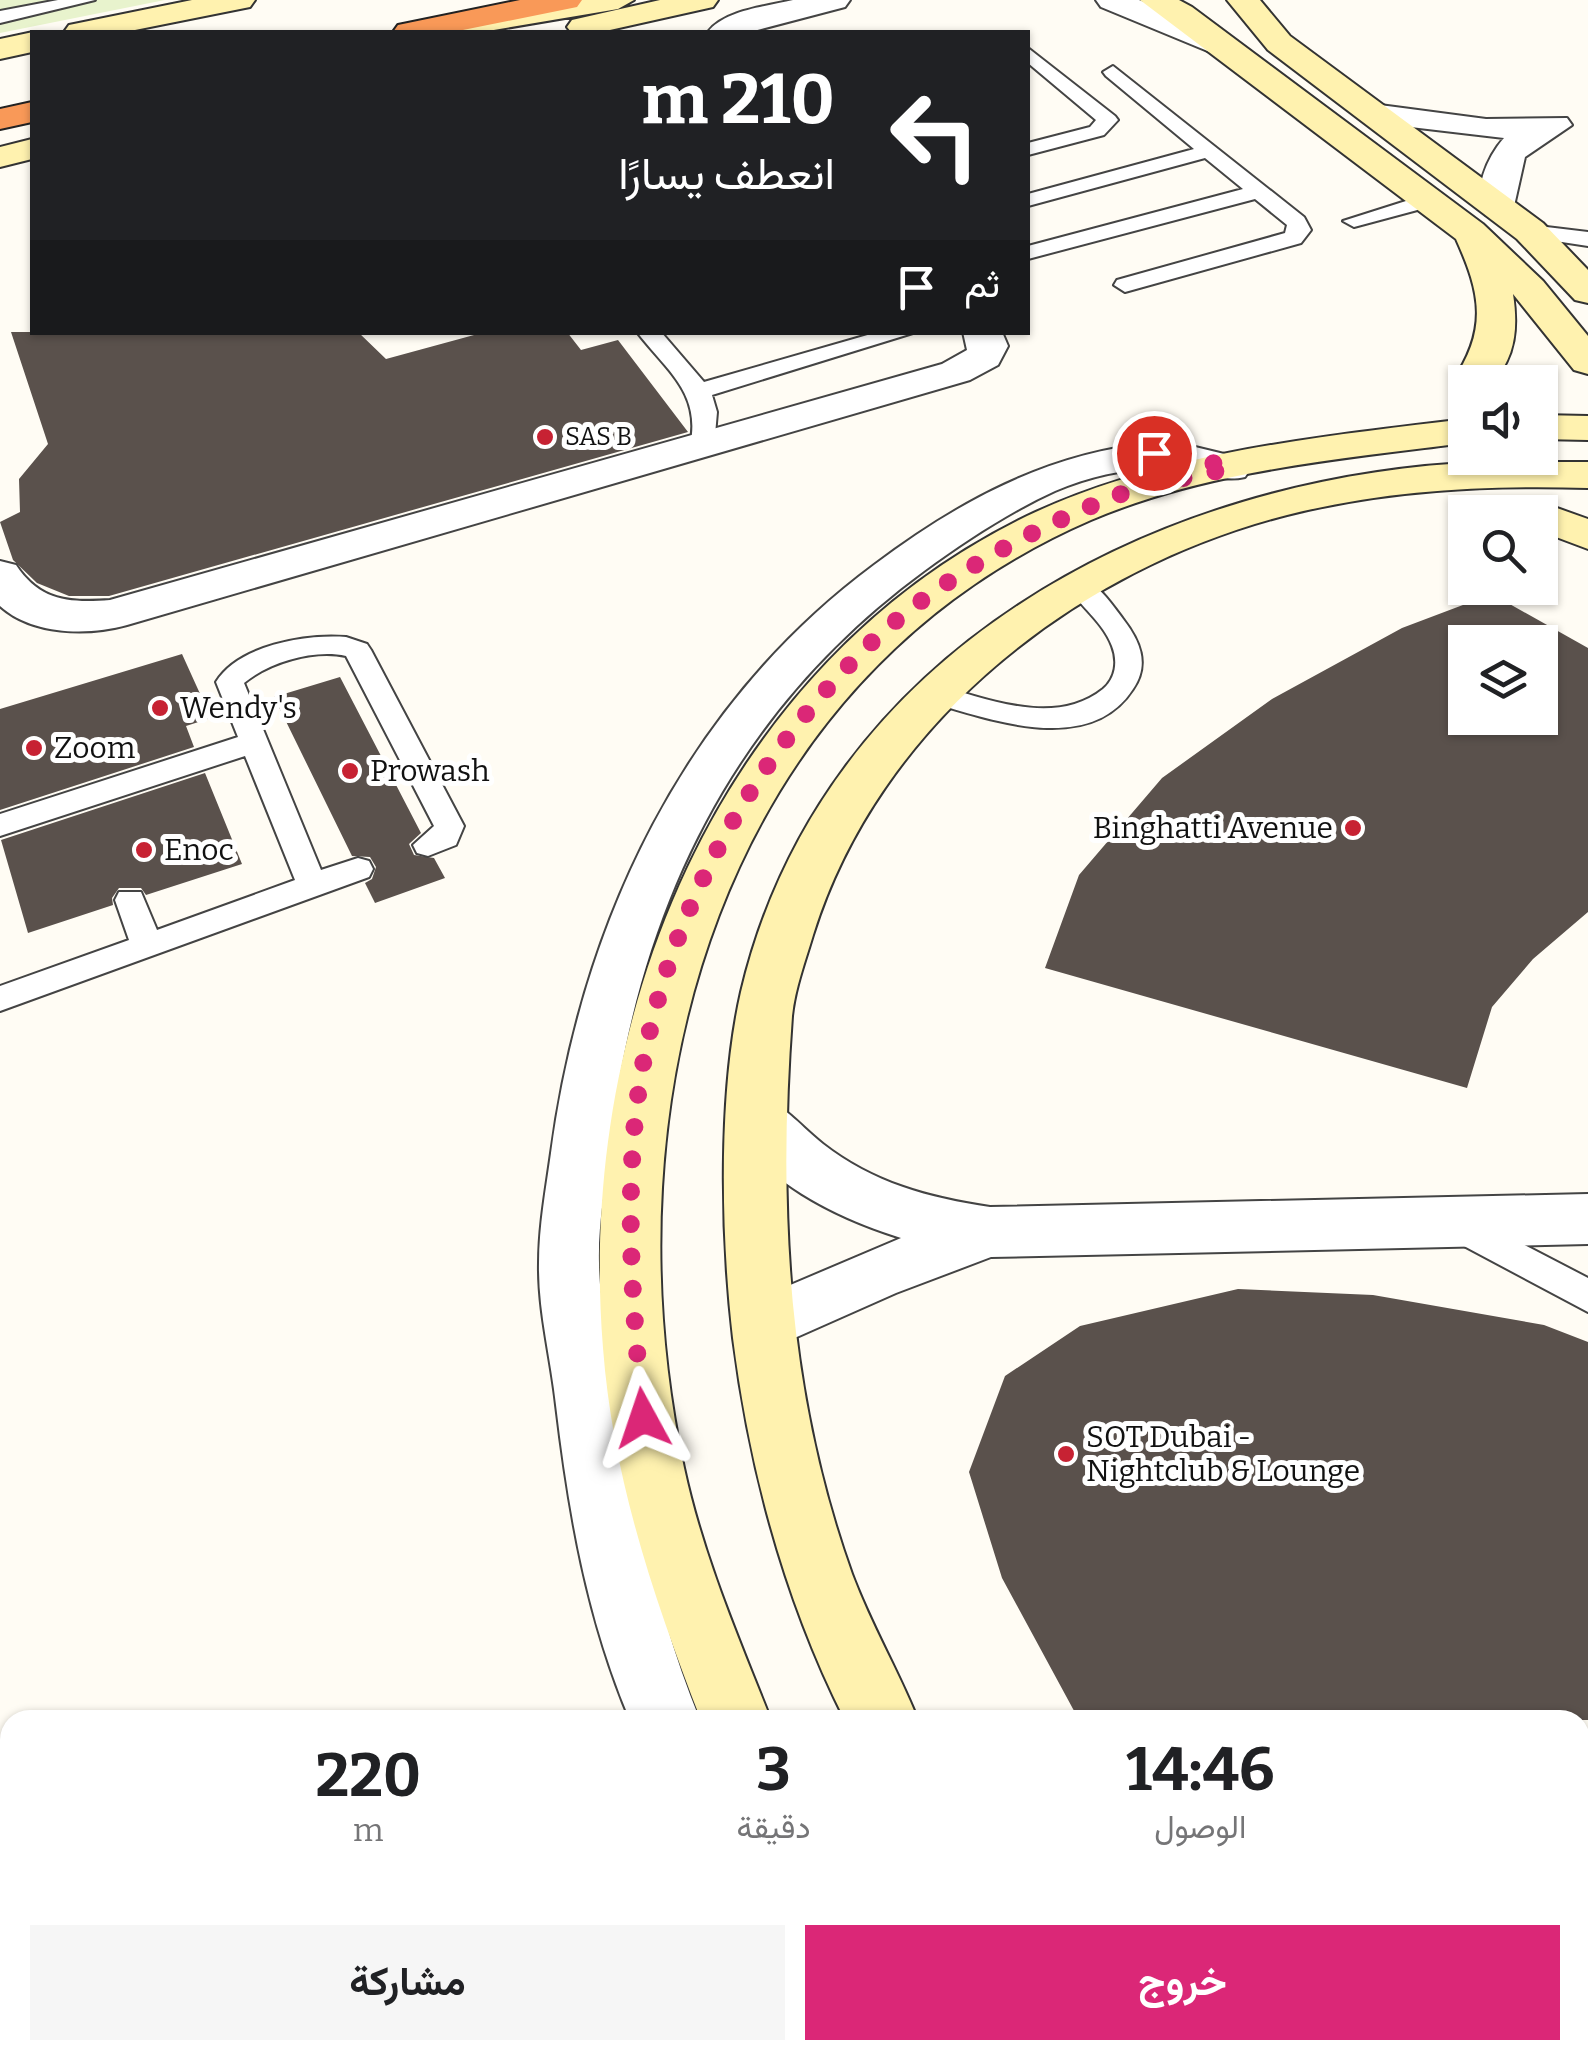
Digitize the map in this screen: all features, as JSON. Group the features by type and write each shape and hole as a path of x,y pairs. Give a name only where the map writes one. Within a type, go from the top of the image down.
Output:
{"highway":[{"path":"420,30 566,0"},
{"path":"0,119 30,112"}],"street":[{"path":"90,30 239,0"},
{"path":"440,30 618,0"},
{"path":"567,30 702,0"},
{"path":"729,30 756,18 834,0"},
{"path":"1112,0 1221,45"},
{"path":"1156,0 1428,200 1530,231 1588,292"},
{"path":"1243,0 1278,42 1380,114 1484,219 1530,288 1588,362"},
{"path":"0,49 30,42"},
{"path":"1380,114 1486,130 1571,120"},
{"path":"1482,365 1491,351 1496,302 1484,219 1500,166 1511,149 1571,120"},
{"path":"0,157 30,150"},
{"path":"0,576 11,596 36,611 71,618 111,615 972,366 988,346 983,335"},
{"path":"1358,467 1406,425 1448,399"},
{"path":"1558,427 1588,428"},
{"path":"879,1710 808,1548 775,1407 763,1325 751,1183 755,1117 768,990 798,896 839,811 891,737 934,693 1023,618 1183,536 1271,508 1358,467 1448,437"},
{"path":"661,1710 632,1642 611,1566 597,1492 569,1272 583,1112 617,968 675,829 725,745 783,670 860,596 968,519 1063,474 1127,455 1181,454 1230,468"},
{"path":"1358,467 1470,495"},
{"path":"732,1710 682,1585 643,1418 629,1266 634,1128 657,1004 695,895 745,798 806,713 875,640 942,586 1030,534 1116,496 1230,468 1358,467 1495,475 1588,475"},
{"path":"1558,522 1588,534"},
{"path":"755,1117 806,1166 872,1205 949,1228 990,1232 1588,1219"},
{"path":"763,1325 875,1274 990,1232"}],"lane":[{"path":"0,17 86,0"},
{"path":"1030,56 1106,116 1108,123 1097,131 1030,148"},
{"path":"1113,72 1309,233 1125,285"},
{"path":"1030,83 1056,76"},
{"path":"1030,199 1208,150"},
{"path":"1030,252 1259,191"},
{"path":"1354,222 1428,200"},
{"path":"1530,231 1588,239"},
{"path":"651,335 700,391 708,417 702,446"},
{"path":"700,391 895,335"},
{"path":"934,693 1035,718 1060,718 1103,704 1127,677 1129,661 1125,645 1079,586"},
{"path":"312,885 232,676 245,667 322,643 351,644 449,826 446,837 428,845"},
{"path":"0,825 94,810 255,742"},
{"path":"0,998 358,869"},
{"path":"130,900 147,945"},
{"path":"1452,1222 1588,1296"}],"green space":[{"path":"0,0 165,0 0,33"}],"building":[{"path":"11,332 361,335 386,359 474,335 569,335 581,350 618,340 688,432 109,596 69,596 37,583 13,560 0,522 20,512 19,479 48,444"},
{"path":"1463,605 1512,605 1547,625 1448,625 1448,735 1558,735 1558,631 1588,648 1588,912 1533,959 1492,1007 1467,1088 1045,968 1079,875 1162,778 1272,699 1402,628"},
{"path":"182,654 211,718 186,726 194,747 0,810 0,709"},
{"name":"Prowash","path":"340,677 421,833 409,844 414,855 434,858 445,878 375,903 365,883 372,879 376,867 370,857 352,856 274,697"},
{"path":"205,773 242,864 146,895 141,888 119,888 112,898 113,905 28,933 1,840"},
{"path":"1238,1289 1373,1295 1544,1325 1588,1342 1588,1710 1074,1710 1002,1578 969,1472 1005,1376 1080,1326"}],"place":[{"name":"SAS B","path":"545,437"},
{"name":"Wendy's","path":"160,708"},
{"name":"Zoom","path":"34,748"},
{"name":"Prowash","path":"350,771"},
{"name":"Binghatti Avenue","path":"1353,828"},
{"name":"Enoc","path":"144,850"},
{"name":"SOT Dubai - Nightclub & Lounge","path":"1066,1454"}],"route":[{"path":"643,1418 629,1266 634,1128 657,1004 695,895 745,798 806,713 875,640 942,586 1030,534 1116,496 1230,468 1181,454 1154,453"}]}
